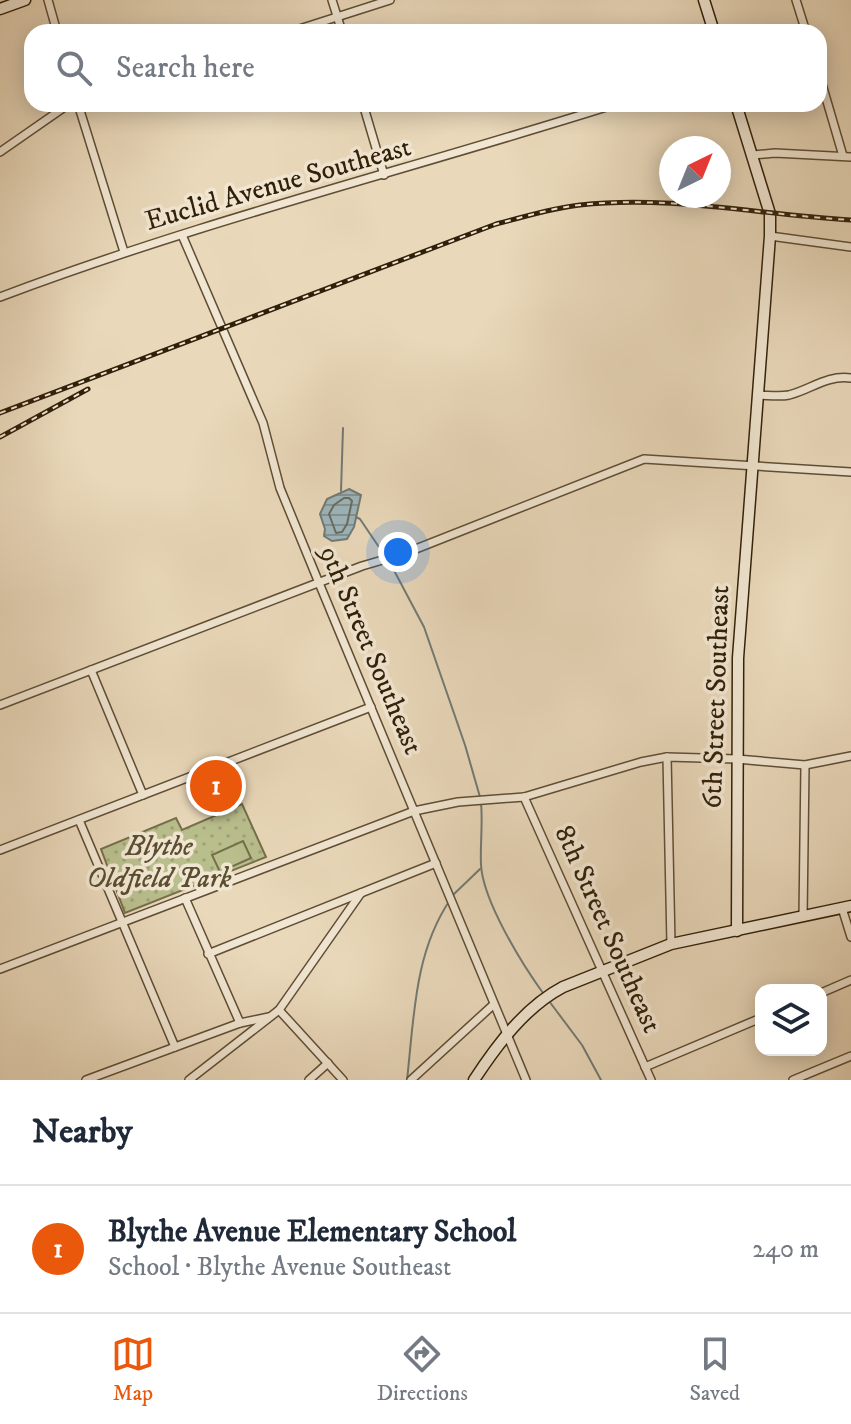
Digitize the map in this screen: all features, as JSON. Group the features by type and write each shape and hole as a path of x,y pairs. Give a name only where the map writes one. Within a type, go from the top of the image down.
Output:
{"street":[{"path":"0,9 25,0"},
{"path":"48,0 55,24"},
{"path":"332,0 339,24"},
{"path":"315,24 390,0"},
{"path":"704,0 712,24"},
{"path":"796,0 804,24"},
{"path":"753,155 847,156 827,97"},
{"path":"0,152 58,112"},
{"path":"80,112 124,252"},
{"path":"365,112 384,175"},
{"name":"Euclid Avenue Southeast","path":"0,297 124,252 590,112"},
{"name":"6th Street Southeast","path":"737,931 738,658 770,236 770,214 739,112"},
{"name":"9th Street Southeast","path":"182,235 263,423 280,488 526,1080"},
{"path":"770,236 851,247"},
{"path":"757,395 786,396 823,380 839,376 851,378"},
{"path":"0,705 362,566 403,554 644,459 851,472"},
{"path":"91,670 143,795"},
{"path":"0,850 371,707"},
{"path":"0,969 414,811 458,802 524,797 667,757 805,765 851,756"},
{"path":"667,757 671,944"},
{"path":"803,917 805,765"},
{"name":"8th Street Southeast","path":"524,797 651,1080"},
{"path":"79,820 175,1047"},
{"path":"208,954 436,863"},
{"path":"189,1080 279,1010 361,893"},
{"path":"185,898 240,1023"},
{"path":"474,1080 508,1035 546,996 671,944 846,907 851,937"},
{"path":"827,990 851,980"},
{"path":"411,1080 493,1005"},
{"path":"279,1010 343,1080"},
{"path":"86,1080 240,1023 270,1017"},
{"path":"645,1067 755,1021"},
{"path":"793,1080 851,1056"},
{"path":"309,1080 328,1063"}],"green space":[{"name":"Blythe Oldfield Park","path":"242,804 266,857 125,913 101,849 176,818 182,830"},
{"path":"243,841 251,858 220,872 212,855"}],"water":[{"path":"349,489 361,495 354,527 347,539 332,541 324,536 320,514 327,499"}],"waterway":[{"path":"341,491 343,428"},
{"path":"356,517 385,556"},
{"path":"389,561 424,627 480,797"},
{"path":"481,803 483,880 496,914 543,993"},
{"path":"453,895 480,869"},
{"path":"407,1080 422,964 438,920 450,900"},
{"path":"549,1001 582,1045 601,1080"}],"railway":[{"path":"0,413 496,224 548,210 580,205 648,202 851,220"},
{"path":"0,437 88,389"}],"place":[{"name":"Blythe Avenue Elementary School","path":"216,786"}]}
